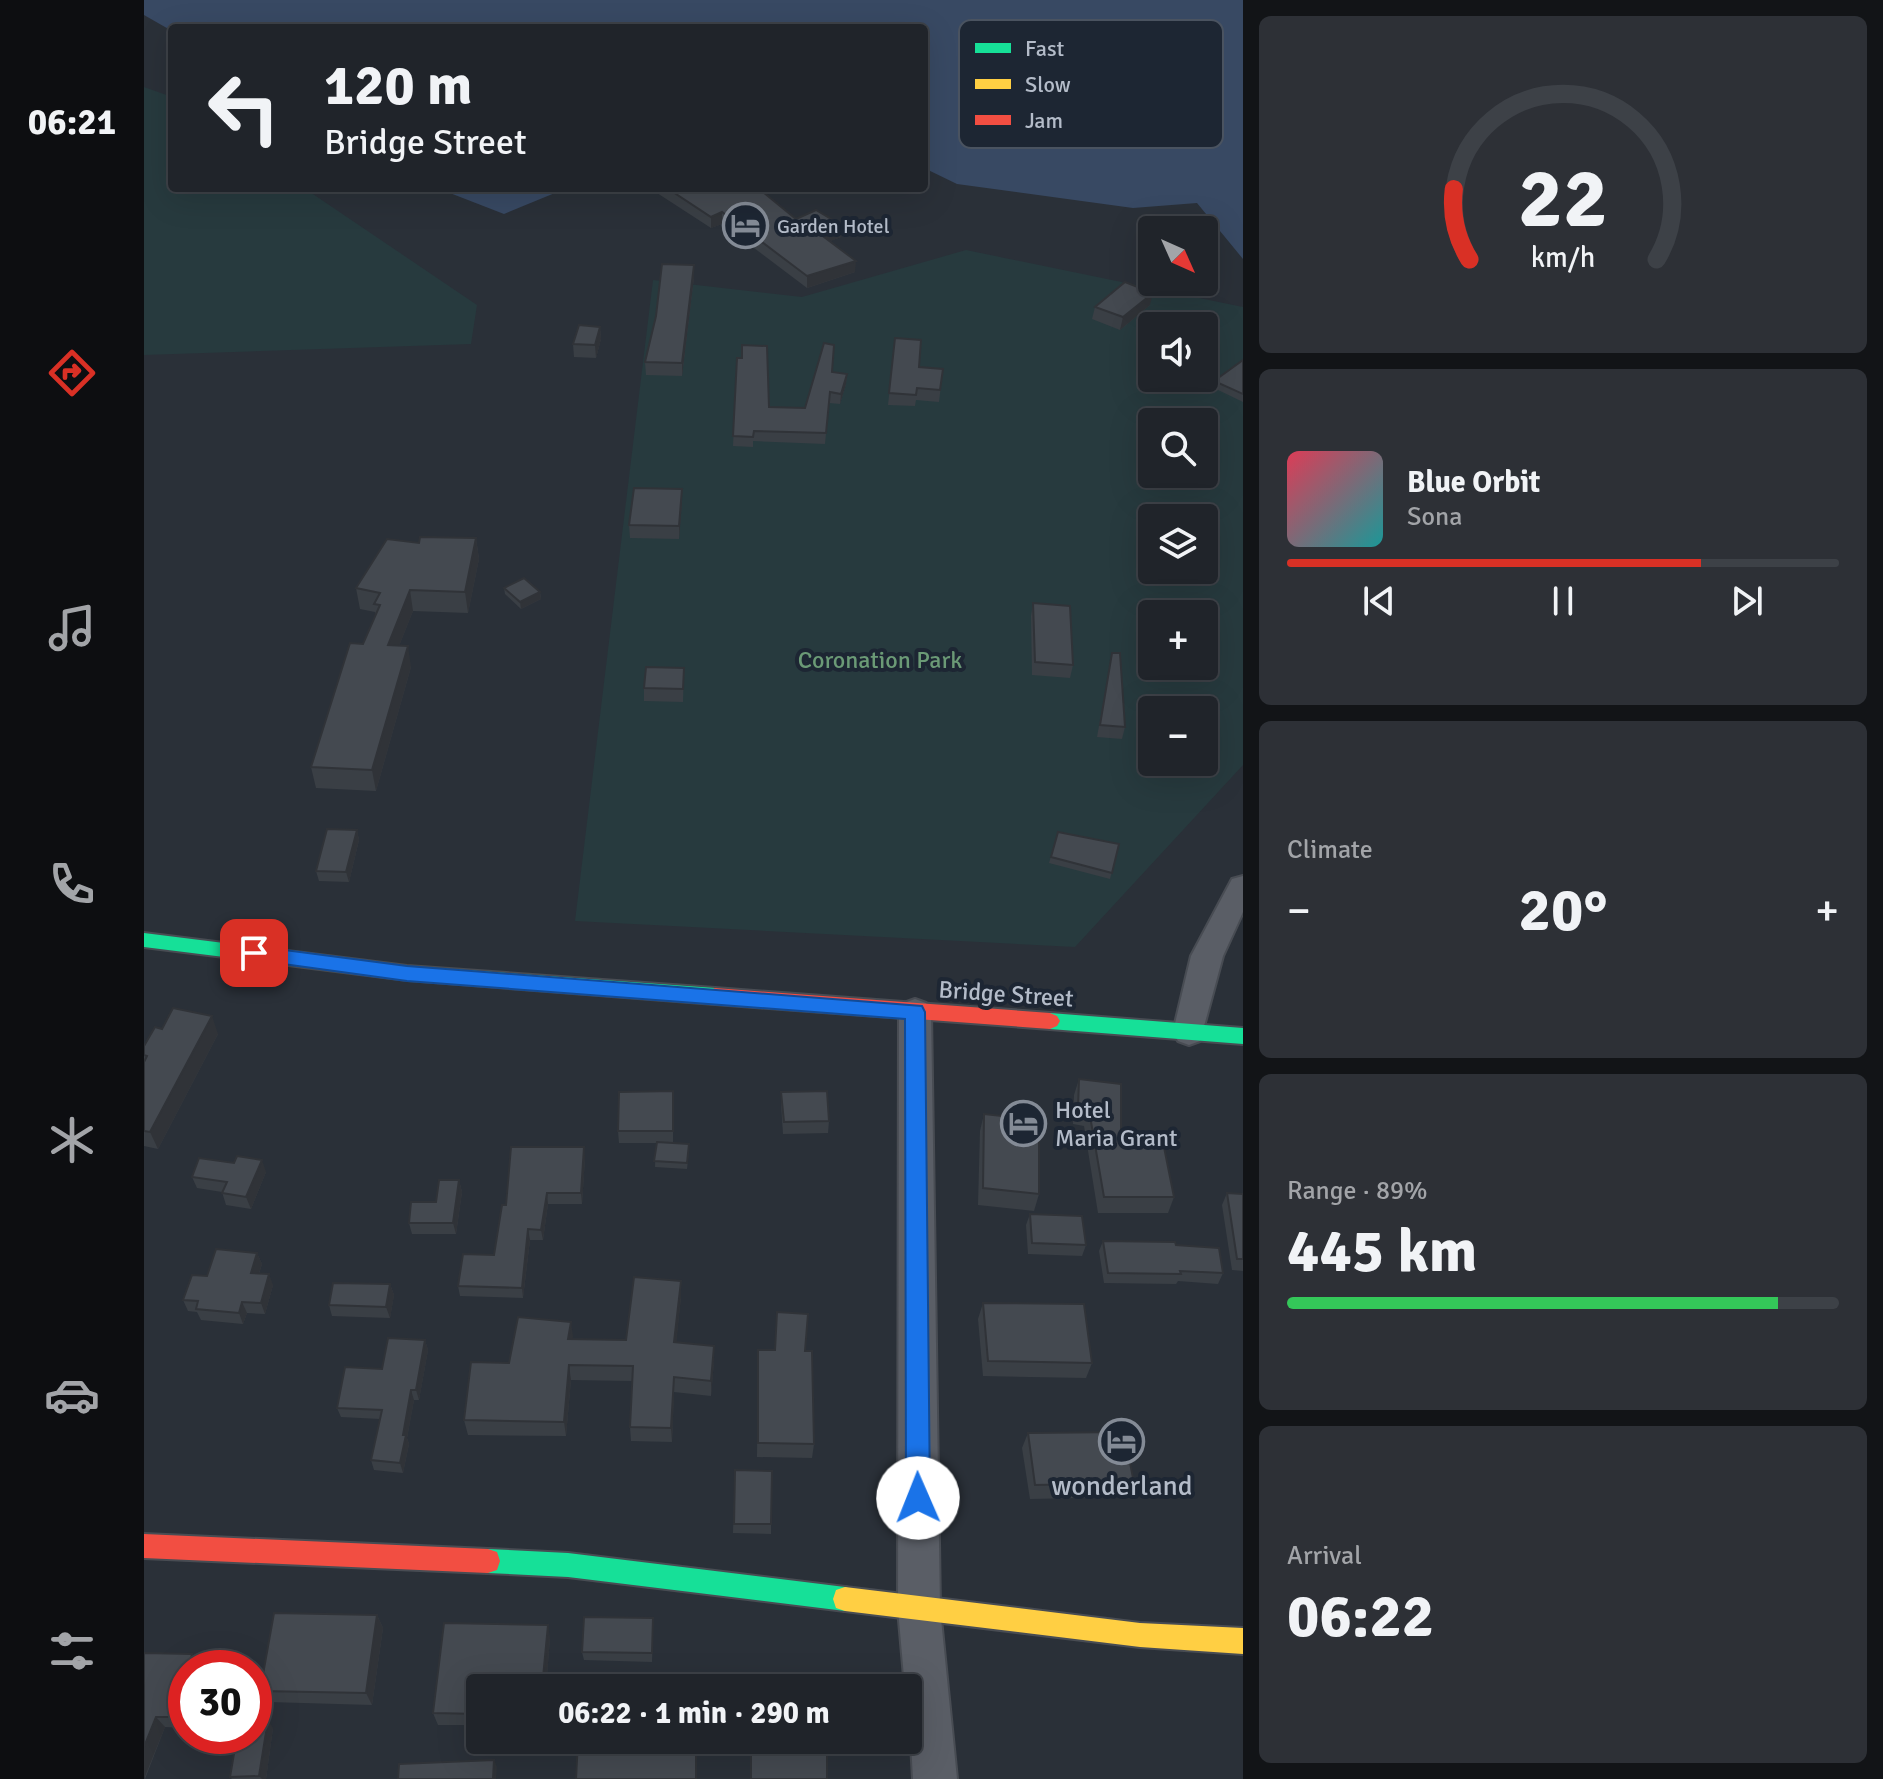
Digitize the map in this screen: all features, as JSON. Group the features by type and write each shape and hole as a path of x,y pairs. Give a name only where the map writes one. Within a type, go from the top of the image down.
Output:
{"street":[{"path":"1189,1032 1202,964 1225,914 1243,887"},
{"name":"Bridge Street","path":"144,940 407,973 1243,1036"},
{"path":"915,1012 919,1609 935,1779"},
{"path":"144,1546 568,1565 1140,1635 1243,1641"}],"green space":[{"path":"144,87 168,96 168,192 310,192 477,305 471,344 144,355"},
{"name":"Coronation Park","path":"966,250 1138,285 1138,296 1190,296 1243,307 1243,765 1075,947 575,921 653,280 802,297"}],"water":[{"path":"144,0 1243,0 1243,259 1218,229 1218,216 1208,216 1197,203 1133,208 957,184 928,170 928,24 168,24 168,29 144,15"},
{"path":"447,192 557,192 504,214"}],"building":[{"path":"673,192 763,192 796,219 816,210 841,225 820,234 856,261 807,276 722,212 711,217"},
{"path":"662,264 694,265 682,363 645,362 656,316"},
{"path":"1125,282 1138,287 1138,296 1149,296 1123,317 1095,307"},
{"path":"579,325 600,327 595,345 573,344"},
{"path":"895,338 921,340 919,367 943,369 940,390 917,388 916,395 889,393"},
{"path":"824,343 834,345 832,372 847,374 841,394 830,392 826,433 754,431 753,437 733,436 737,358 742,358 742,345 767,346 769,407 805,408"},
{"path":"1243,360 1243,394 1218,383 1218,378"},
{"path":"634,488 682,489 679,526 629,525"},
{"path":"420,537 476,538 465,592 410,590 388,645 408,646 372,770 311,767 350,643 363,644 380,605 374,604 380,593 356,588 387,539 419,543"},
{"path":"524,578 540,592 520,602 504,588"},
{"path":"1033,603 1070,606 1073,665 1035,662"},
{"path":"1112,653 1120,653 1125,727 1100,725"},
{"path":"646,667 684,668 683,689 644,688"},
{"path":"327,829 357,830 346,872 316,871"},
{"path":"1058,832 1119,844 1112,873 1051,857"},
{"path":"173,1008 212,1016 150,1132 144,1131 144,1062 147,1056 144,1055 144,1046 155,1027 162,1029"},
{"path":"1079,1079 1121,1084 1121,1136 1162,1137 1174,1197 1104,1197 1089,1110 1078,1108"},
{"path":"673,1091 673,1131 618,1131 619,1092"},
{"path":"827,1091 829,1121 784,1122 781,1092"},
{"path":"984,1114 1039,1120 1039,1194 983,1188"},
{"path":"657,1142 689,1144 687,1163 654,1161"},
{"path":"511,1147 584,1147 581,1193 547,1193 541,1230 528,1229 522,1288 458,1286 463,1254 494,1255 502,1205 506,1205"},
{"path":"237,1156 262,1160 246,1197 222,1193 227,1182 192,1177 199,1158 234,1163"},
{"path":"439,1180 459,1180 453,1223 409,1223 411,1202 436,1202"},
{"path":"1227,1193 1243,1194 1243,1259 1237,1259"},
{"path":"1030,1214 1082,1216 1086,1245 1032,1243"},
{"path":"1103,1241 1175,1242 1176,1245 1219,1248 1223,1273 1108,1273"},
{"path":"216,1249 257,1253 251,1273 269,1274 261,1303 242,1302 239,1313 196,1309 198,1301 183,1300 192,1275 207,1276"},
{"path":"634,1277 681,1281 674,1342 714,1346 711,1381 674,1377 671,1428 630,1427 633,1366 569,1365 564,1422 464,1420 471,1362 509,1363 518,1317 571,1322 568,1339 626,1340"},
{"path":"333,1283 390,1284 386,1307 329,1305"},
{"path":"983,1303 1084,1304 1092,1363 988,1361"},
{"path":"777,1312 808,1314 805,1351 812,1351 814,1444 758,1443 758,1350 775,1350"},
{"path":"388,1338 425,1340 416,1390 411,1390 400,1463 371,1460 382,1410 337,1408 345,1367 382,1369"},
{"path":"1124,1432 1134,1483 1035,1485 1028,1433"},
{"path":"735,1470 772,1471 771,1524 734,1524"},
{"path":"274,1613 377,1615 366,1693 272,1691 272,1650 267,1650"},
{"path":"584,1617 653,1618 652,1653 582,1652"},
{"path":"444,1623 548,1625 543,1674 466,1674 466,1714 433,1713"},
{"path":"144,1653 168,1654 168,1717 156,1717 144,1747"},
{"path":"234,1754 263,1754 259,1776 230,1777"},
{"path":"577,1754 696,1754 696,1779 576,1779"},
{"path":"751,1754 827,1754 827,1779 751,1779"},
{"path":"494,1760 493,1779 398,1779 399,1764"}],"traffic: fast":[{"path":"144,940 407,973 715,996"},
{"path":"1050,1021 1243,1036"},
{"path":"488,1561 568,1565 845,1599"}],"traffic: slow":[{"path":"845,1599 1140,1635 1243,1641"}],"traffic: jam":[{"path":"715,996 1050,1021"},
{"path":"144,1546 488,1561"}],"place":[{"name":"Garden Hotel","path":"746,226"},
{"name":"Hotel Maria Grant","path":"1024,1124"},
{"name":"wonderland","path":"1122,1442"}],"route":[{"path":"254,953 407,973 915,1012 918,1498"}]}
